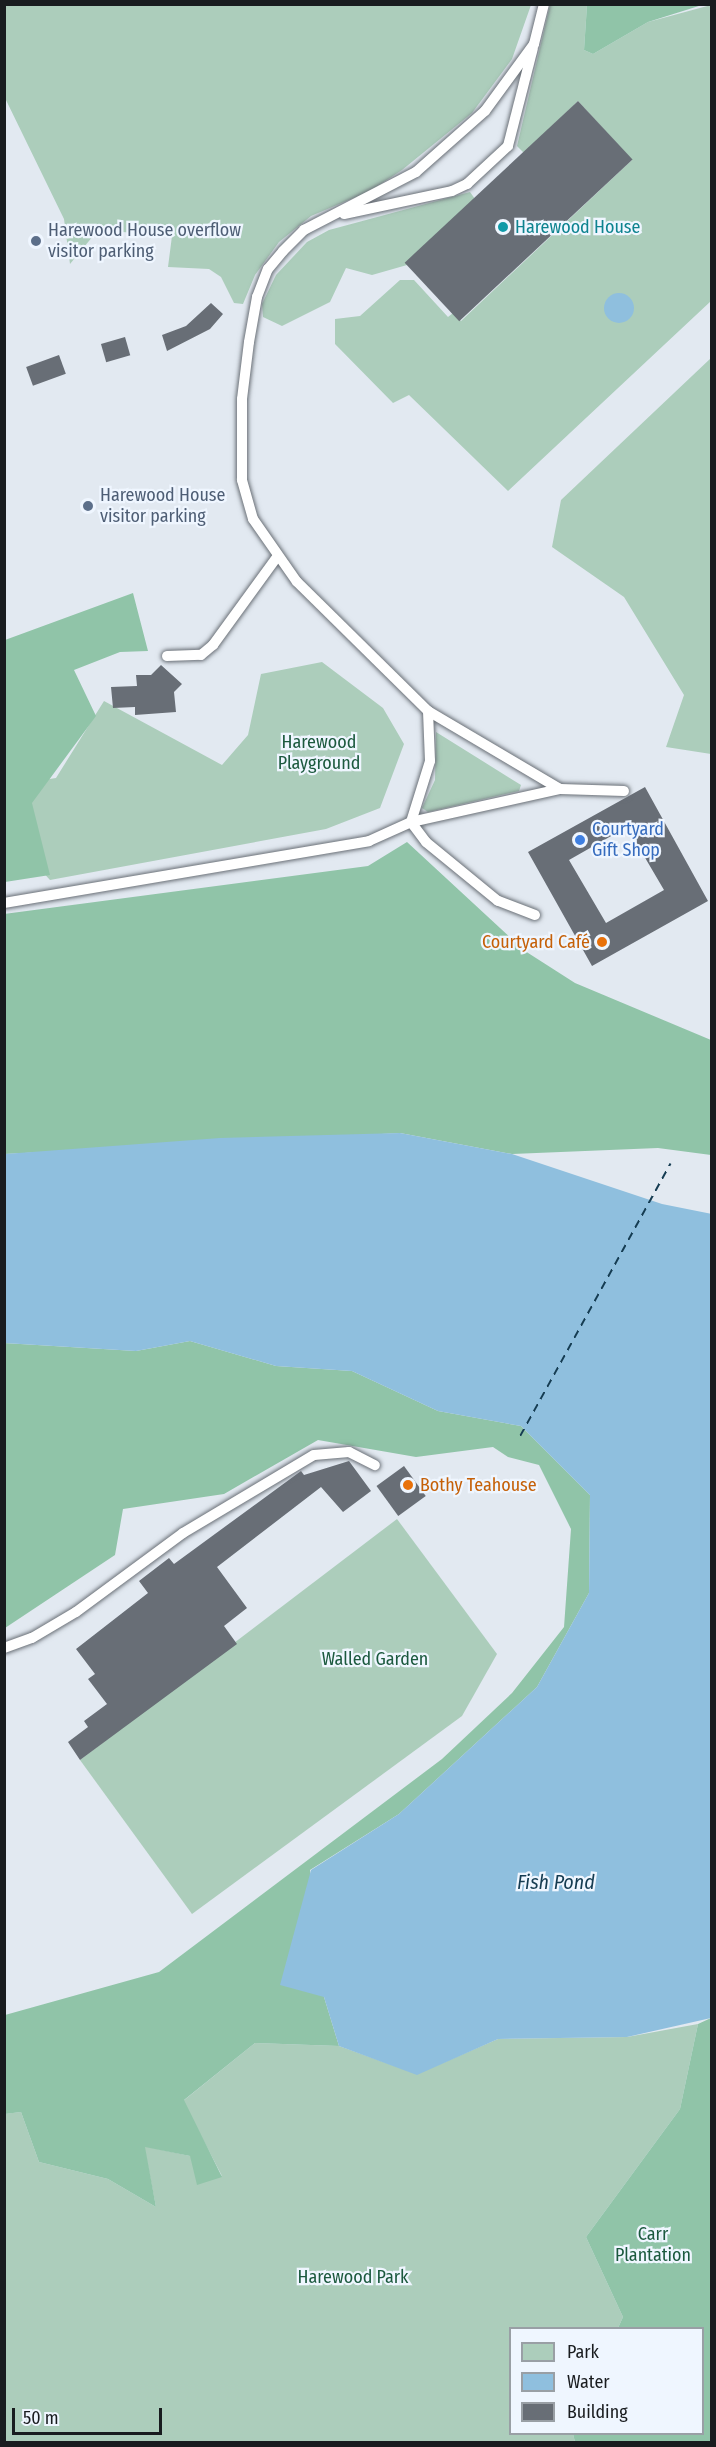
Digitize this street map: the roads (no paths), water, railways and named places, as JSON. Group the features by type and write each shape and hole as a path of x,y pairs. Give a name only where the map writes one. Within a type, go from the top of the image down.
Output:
{"lane":[{"path":"329,217 452,191 467,184 508,146 514,134 544,4"},
{"path":"534,44 485,111 416,172 304,230 268,270 257,297 249,342 242,399 242,480 253,519 277,557 428,711 560,789"},
{"path":"167,656 201,655 213,645 277,557"},
{"path":"411,822 430,761 428,711"},
{"path":"4,903 369,841 411,822 560,789 624,791"},
{"path":"411,822 426,842 498,901 535,915"},
{"path":"4,1648 32,1638 76,1612 183,1533 314,1455 349,1452 375,1465"}],"water":[{"path":"619,293 630,297 634,308 630,319 619,323 608,319 604,308 608,297"},
{"name":"Fish Pond","path":"400,1133 512,1154 662,1204 712,1214 711,2018 627,2037 498,2039 417,2075 339,2046 324,1997 280,1985 311,1870 399,1814 537,1687 589,1593 590,1495 521,1426 438,1411 352,1371 276,1366 190,1341 136,1351 4,1343 5,1154 220,1138"}],"place":[{"name":"Harewood House","path":"503,227"},
{"name":"Harewood House overflow visitor parking","path":"36,241"},
{"name":"Harewood House visitor parking","path":"88,506"},
{"name":"Courtyard Gift Shop","path":"580,840"},
{"name":"Courtyard Café","path":"602,942"},
{"name":"Bothy Teahouse","path":"408,1485"}],"park label":[{"name":"Harewood Playground","path":"319,753"},
{"name":"Walled Garden","path":"375,1659"},
{"name":"Carr Plantation","path":"653,2245"},
{"name":"Harewood Park","path":"353,2277"}]}
